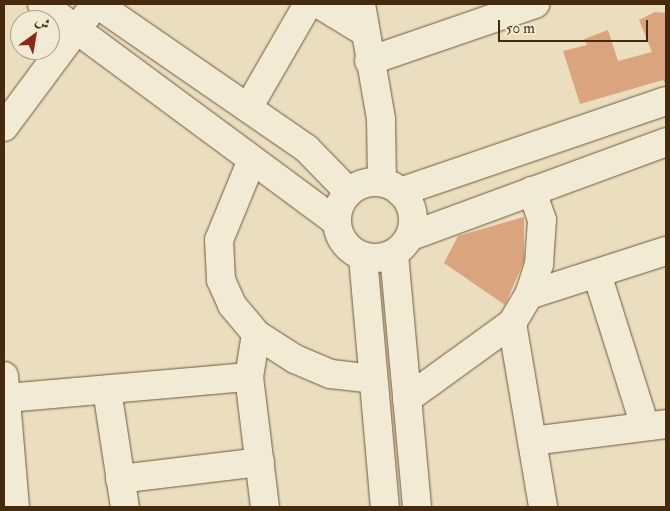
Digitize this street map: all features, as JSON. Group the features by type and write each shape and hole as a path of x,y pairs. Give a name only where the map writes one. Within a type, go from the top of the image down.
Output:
{"street":[{"path":"42,4 78,28 251,162 337,222 346,245 363,257"},
{"path":"4,127 96,4 307,149 349,192"},
{"path":"248,108 308,4"},
{"path":"319,4 364,31"},
{"path":"361,4 391,187 413,212 402,245 408,399 417,507"},
{"path":"369,61 503,9 535,4"},
{"path":"337,222 349,192 363,184 391,187 666,101"},
{"path":"363,257 402,245 532,191 666,142"},
{"path":"251,162 219,240 221,280 232,305 256,334 295,359 331,374 373,378"},
{"path":"408,399 512,323 529,295 539,264 542,220 532,191"},
{"path":"529,295 666,251"},
{"path":"363,257 385,507"},
{"path":"532,440 655,425 597,274"},
{"path":"512,323 543,507"},
{"path":"256,334 249,377 265,507"},
{"path":"14,507 7,460 6,387 106,390 249,377"},
{"path":"106,390 125,507"},
{"path":"120,479 260,462"}],"building":[{"path":"655,12 666,13 666,85 663,80 580,104 563,51 587,45 584,39 608,30 618,61 652,52 639,20"},
{"path":"524,217 524,261 505,305 444,263 458,236"}]}
